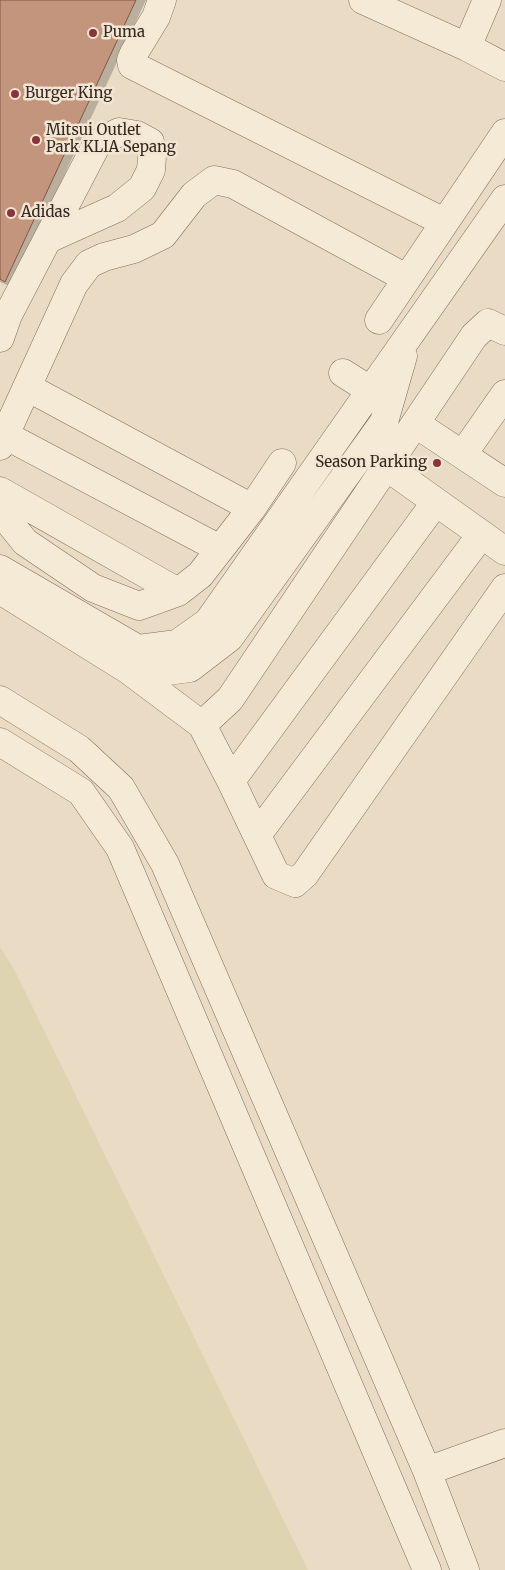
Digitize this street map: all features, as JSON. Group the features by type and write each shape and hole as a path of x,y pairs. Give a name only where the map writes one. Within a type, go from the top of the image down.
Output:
{"street":[{"path":"162,0 156,17 134,53 131,60 132,65 444,222"},
{"path":"363,0 467,47 505,68"},
{"path":"467,47 493,6"},
{"path":"379,320 505,133"},
{"path":"220,549 2,440 74,284 88,264 104,257 134,249 163,235 194,195 214,180 233,184 409,275 438,296"},
{"path":"0,569 138,649 177,644 208,622 409,333 438,296 505,199"},
{"path":"3,323 48,239"},
{"path":"202,725 230,699 474,336 488,323 505,331"},
{"path":"127,670 160,672 190,668 229,638 384,422 409,333"},
{"path":"342,373 370,390"},
{"path":"27,387 252,508"},
{"path":"463,454 505,394"},
{"path":"416,424 505,482"},
{"path":"0,511 25,542 93,588 139,606 178,592 200,575 252,508 282,463"},
{"path":"387,467 505,551"},
{"path":"0,491 178,592"},
{"path":"231,781 435,503"},
{"path":"257,836 481,535"},
{"path":"0,590 127,670 202,725 276,875 295,883 305,874 505,588"},
{"path":"0,700 78,749 121,788 165,864 427,1471 465,1570"},
{"path":"0,742 81,792 120,848 427,1570"},
{"path":"427,1471 505,1443"}],"shaded area":[{"path":"0,947 14,969 308,1570 0,1570"}],"building":[{"name":"Mitsui Outlet Park KLIA Sepang","path":"0,0 136,0 5,282 0,279"}],"place":[{"name":"Puma","path":"93,33"},
{"name":"Burger King","path":"15,94"},
{"name":"Mitsui Outlet Park KLIA Sepang","path":"36,140"},
{"name":"Adidas","path":"11,213"},
{"name":"Season Parking","path":"437,463"}]}
